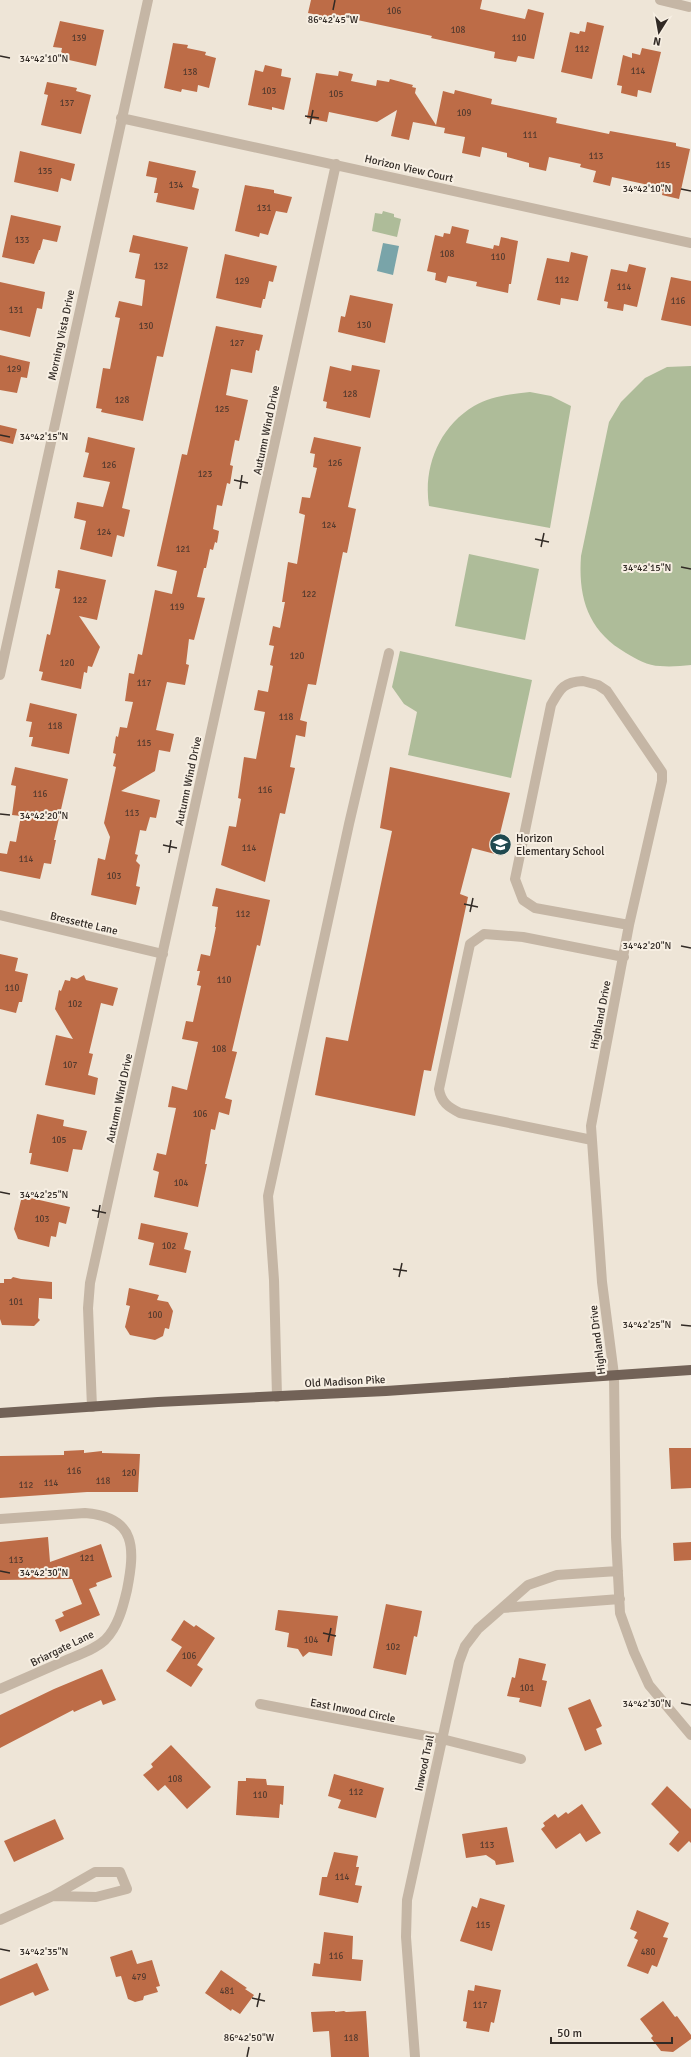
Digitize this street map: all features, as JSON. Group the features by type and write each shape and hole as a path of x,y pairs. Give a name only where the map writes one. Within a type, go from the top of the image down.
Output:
{"main road":[{"name":"Old Madison Pike","path":"0,1413 277,1397 691,1370"}],"street":[{"name":"Morning Vista Drive","path":"0,675 148,0"},
{"path":"660,0 688,6"},
{"name":"Horizon View Court","path":"121,118 691,243"},
{"name":"Autumn Wind Drive","path":"92,1407 88,1308 90,1283 336,164"},
{"path":"277,1397 274,1280 268,1196 349,824 389,653"},
{"name":"Highland Drive","path":"629,925 535,908 523,900 515,879 551,705 560,689 570,682 583,680 598,685 607,691 662,772 662,781 629,925 591,1126 602,1282 614,1375 616,1537 620,1612 634,1652 649,1685 691,1735"},
{"name":"Bressette Lane","path":"0,915 163,954"},
{"path":"592,1140 460,1114 449,1108 441,1099 439,1090 470,944 484,934 523,937 624,957"},
{"name":"Briargate Lane","path":"0,1519 85,1513 97,1514 121,1526 128,1536 132,1555 124,1604 118,1622 105,1639 91,1649 0,1689"},
{"name":"Inwood Trail","path":"415,2057 406,1937 407,1900 459,1662 465,1646 478,1630 528,1585 558,1575 618,1571"},
{"path":"502,1608 620,1599"},
{"name":"East Inwood Circle","path":"260,1704 442,1739 521,1759"},
{"path":"0,1920 53,1896 95,1872 120,1872 127,1889 96,1897 53,1896"}],"green space":[{"path":"383,211 394,214 394,217 401,219 397,237 372,231 375,213 382,214"},
{"path":"691,366 691,665 656,666 638,660 626,653 613,644 594,624 588,612 581,586 581,556 609,422 621,402 645,378 667,367"},
{"path":"530,392 551,396 571,406 550,528 429,506 428,491 431,463 436,449 451,425 474,406 487,400 501,396"},
{"path":"469,554 539,569 525,640 455,626"},
{"path":"400,651 532,680 511,778 408,755 417,712 404,704 392,687"}],"water":[{"path":"383,243 399,246 393,275 377,271"}],"building":[{"path":"311,0 482,0 480,9 525,19 528,9 544,13 534,59 518,56 516,62 494,58 495,52 431,38 432,36 348,18 347,21 308,13"},
{"path":"60,21 104,30 96,66 60,58 62,48 53,47"},
{"path":"587,22 604,26 592,79 561,72 570,32 579,34 580,31 585,32"},
{"path":"173,43 188,45 187,48 206,52 205,55 216,58 209,88 198,85 197,92 182,89 181,92 164,88"},
{"path":"642,48 661,52 651,93 638,90 637,97 621,93 622,86 617,85 623,55 632,58 632,53 640,55"},
{"path":"265,65 282,69 281,76 291,78 284,110 272,107 272,110 248,105 255,70 263,72"},
{"path":"339,71 353,74 351,81 376,86 377,80 389,82 390,79 413,85 412,87 416,88 415,93 436,125 443,91 454,94 455,90 492,99 491,104 557,118 556,123 609,134 610,131 676,143 676,146 690,149 679,199 662,195 663,191 643,187 644,184 612,177 610,186 593,182 596,171 580,167 581,164 549,157 546,171 529,167 529,163 507,157 507,153 482,147 480,157 462,153 465,137 444,133 445,128 413,122 409,140 391,136 397,110 377,122 329,112 327,122 307,118 316,73 338,76"},
{"path":"47,82 77,88 76,91 91,95 81,134 41,125 48,95 44,94"},
{"path":"20,151 75,164 71,181 61,178 58,192 14,182"},
{"path":"149,161 196,171 192,187 199,189 194,210 156,202 158,193 154,193 157,178 146,176"},
{"path":"245,185 274,190 274,193 292,197 287,213 276,211 268,235 260,233 259,237 235,231"},
{"path":"11,215 61,226 57,242 43,239 34,264 2,257"},
{"path":"452,226 469,230 466,243 493,249 494,245 499,246 501,237 518,241 511,284 509,284 508,293 476,286 477,282 448,276 446,283 435,280 436,273 427,271 435,235 443,237 444,233 450,234"},
{"path":"133,235 188,247 163,357 157,356 143,421 101,412 102,409 96,408 103,368 110,369 120,318 115,317 119,301 142,306 145,280 135,278 140,254 129,252"},
{"path":"571,252 588,256 578,301 561,298 560,305 537,300 547,258 569,262"},
{"path":"225,254 277,266 273,282 269,281 265,299 263,299 261,308 216,298"},
{"path":"629,264 646,268 637,307 624,304 623,311 607,308 608,302 604,301 611,269 627,272"},
{"path":"671,277 691,281 691,326 661,320"},
{"path":"0,282 45,292 42,309 37,308 30,337 0,330"},
{"path":"350,295 393,304 385,343 338,332 341,316 345,317"},
{"path":"216,326 263,335 259,351 256,350 252,373 231,369 226,395 248,400 239,441 235,440 230,465 233,466 230,484 227,483 222,506 217,505 213,529 219,531 217,543 215,542 213,550 210,549 197,597 205,598 194,640 189,639 186,664 189,665 185,685 167,682 156,730 174,734 170,752 159,750 155,771 121,791 160,800 156,818 150,817 146,831 140,830 135,854 138,855 136,861 140,865 136,886 140,887 136,905 91,895 98,858 105,860 110,837 104,823 116,767 113,766 116,754 113,753 116,736 118,737 120,727 127,728 133,702 125,701 129,673 134,674 138,654 142,655 155,590 172,594 177,571 157,566 182,454 187,455"},
{"path":"0,355 30,362 27,378 21,377 17,393 0,390"},
{"path":"352,365 380,370 370,418 326,408 327,402 323,401 330,366 351,371"},
{"path":"0,425 17,429 13,444 0,441"},
{"path":"88,437 135,448 122,508 130,510 124,537 117,535 112,557 80,549 86,521 74,518 77,502 103,507 110,482 83,477 89,453 85,452"},
{"path":"314,437 361,447 348,507 356,509 347,553 343,552 316,685 308,684 300,720 307,722 305,737 296,735 290,767 295,768 285,814 280,813 265,882 221,865 229,826 236,827 241,799 238,798 244,757 256,759 265,712 254,710 258,690 268,692 273,666 270,665 274,646 269,645 273,626 280,628 285,602 282,602 288,562 297,564 305,515 299,513 302,497 310,498 317,468 313,467 315,454 310,453"},
{"path":"58,570 106,580 97,620 79,616 100,647 92,667 88,666 87,673 84,672 81,689 41,680 43,672 39,671 47,634 50,635 60,589 55,588"},
{"path":"30,703 77,714 69,754 31,746 33,737 29,737 32,722 26,721"},
{"path":"15,767 68,779 54,840 56,840 51,864 44,863 40,879 0,871 0,853 7,854 10,841 16,842 21,816 12,815 16,786 11,785"},
{"path":"390,767 510,793 495,854 472,848 460,894 468,897 431,1071 424,1070 415,1116 315,1095 326,1037 348,1041 392,831 380,828"},
{"path":"216,888 270,900 260,946 257,945 232,1051 237,1052 225,1098 232,1100 229,1115 219,1112 215,1130 211,1129 205,1164 207,1164 198,1207 154,1197 159,1172 153,1170 157,1153 166,1155 176,1108 168,1107 172,1086 187,1090 198,1042 182,1039 186,1021 193,1022 201,986 197,985 200,971 197,971 201,954 210,956 216,927 218,907 212,906"},
{"path":"0,954 18,958 15,971 28,974 22,1002 19,1002 16,1013 0,1009"},
{"path":"84,975 86,980 118,988 113,1006 101,1003 89,1053 93,1054 88,1075 98,1078 95,1095 45,1085 56,1035 73,1039 55,1009 59,990 61,991 65,980 70,981 71,977 77,979"},
{"path":"37,1114 64,1120 63,1126 87,1131 82,1150 73,1149 68,1172 30,1164 32,1153 29,1153"},
{"path":"22,1196 70,1207 66,1224 59,1222 56,1237 51,1236 49,1247 18,1239 14,1229"},
{"path":"141,1223 188,1233 184,1249 191,1251 186,1273 149,1265 154,1243 138,1239"},
{"path":"13,1277 52,1282 52,1299 39,1298 38,1318 40,1320 34,1326 2,1325 0,1319 0,1283 4,1283 4,1279 11,1279"},
{"path":"129,1288 159,1295 157,1300 168,1302 173,1311 169,1329 165,1328 163,1336 155,1340 130,1335 125,1327 130,1306 126,1305"},
{"path":"669,1448 691,1448 691,1488 671,1489"},
{"path":"84,1450 84,1453 102,1451 102,1453 140,1454 138,1492 87,1492 0,1498 0,1456 64,1455 64,1451"},
{"path":"48,1537 50,1562 101,1544 112,1577 96,1583 97,1586 89,1589 100,1615 60,1632 55,1620 64,1616 62,1612 82,1604 72,1579 0,1580 0,1542"},
{"path":"691,1542 691,1560 674,1561 673,1543"},
{"path":"386,1604 422,1611 417,1637 414,1636 406,1675 373,1668"},
{"path":"278,1610 338,1616 332,1656 309,1652 303,1657 298,1649 287,1647 289,1633 275,1630"},
{"path":"184,1620 194,1627 196,1625 215,1638 197,1665 203,1669 191,1687 166,1671 182,1647 171,1640"},
{"path":"519,1658 546,1664 542,1680 547,1681 541,1707 519,1702 520,1698 507,1696 512,1677 515,1678"},
{"path":"102,1669 116,1700 103,1705 101,1700 74,1712 73,1710 0,1748 0,1715 54,1689"},
{"path":"590,1699 602,1726 596,1729 602,1744 585,1751 568,1708"},
{"path":"171,1745 211,1787 187,1809 165,1785 158,1791 143,1775 153,1767 151,1764"},
{"path":"334,1774 384,1788 376,1818 338,1808 341,1800 328,1796"},
{"path":"246,1778 266,1779 267,1785 284,1786 283,1805 280,1804 279,1818 236,1815 238,1781 246,1781"},
{"path":"667,1786 691,1809 691,1843 689,1841 678,1852 669,1844 679,1832 651,1804"},
{"path":"582,1804 601,1833 586,1842 580,1833 556,1849 541,1829 545,1826 543,1823 555,1814 558,1818 566,1812 568,1814"},
{"path":"55,1819 64,1839 14,1862 4,1841"},
{"path":"507,1827 514,1862 496,1865 495,1861 486,1855 466,1858 462,1834"},
{"path":"334,1852 358,1856 356,1867 359,1867 355,1885 362,1886 358,1903 319,1895 322,1877 327,1877"},
{"path":"480,1898 505,1905 492,1951 460,1941 472,1906 477,1908"},
{"path":"637,1910 669,1923 663,1937 668,1938 657,1967 652,1965 648,1974 627,1966 638,1940 634,1938 637,1932 630,1929"},
{"path":"324,1932 353,1936 352,1959 363,1960 361,1981 312,1976 314,1963 320,1964"},
{"path":"132,1950 137,1964 152,1960 160,1986 156,1987 158,1992 144,1996 143,2000 135,2002 128,1999 121,1976 116,1977 110,1957"},
{"path":"37,1963 49,1990 35,1996 33,1992 0,2006 0,1979"},
{"path":"221,1970 247,1988 245,1989 254,1995 240,2014 232,2009 231,2011 205,1993"},
{"path":"475,1985 501,1990 494,2023 491,2022 489,2032 466,2028 467,2022 463,2021 468,1990 474,1991"},
{"path":"663,2001 675,2017 677,2016 691,2035 691,2039 673,2052 661,2051 651,2038 653,2036 640,2019"},
{"path":"366,2011 369,2057 331,2057 329,2031 313,2032 311,2012"}],"place":[{"name":"Horizon Elementary School","path":"500,844"}]}
